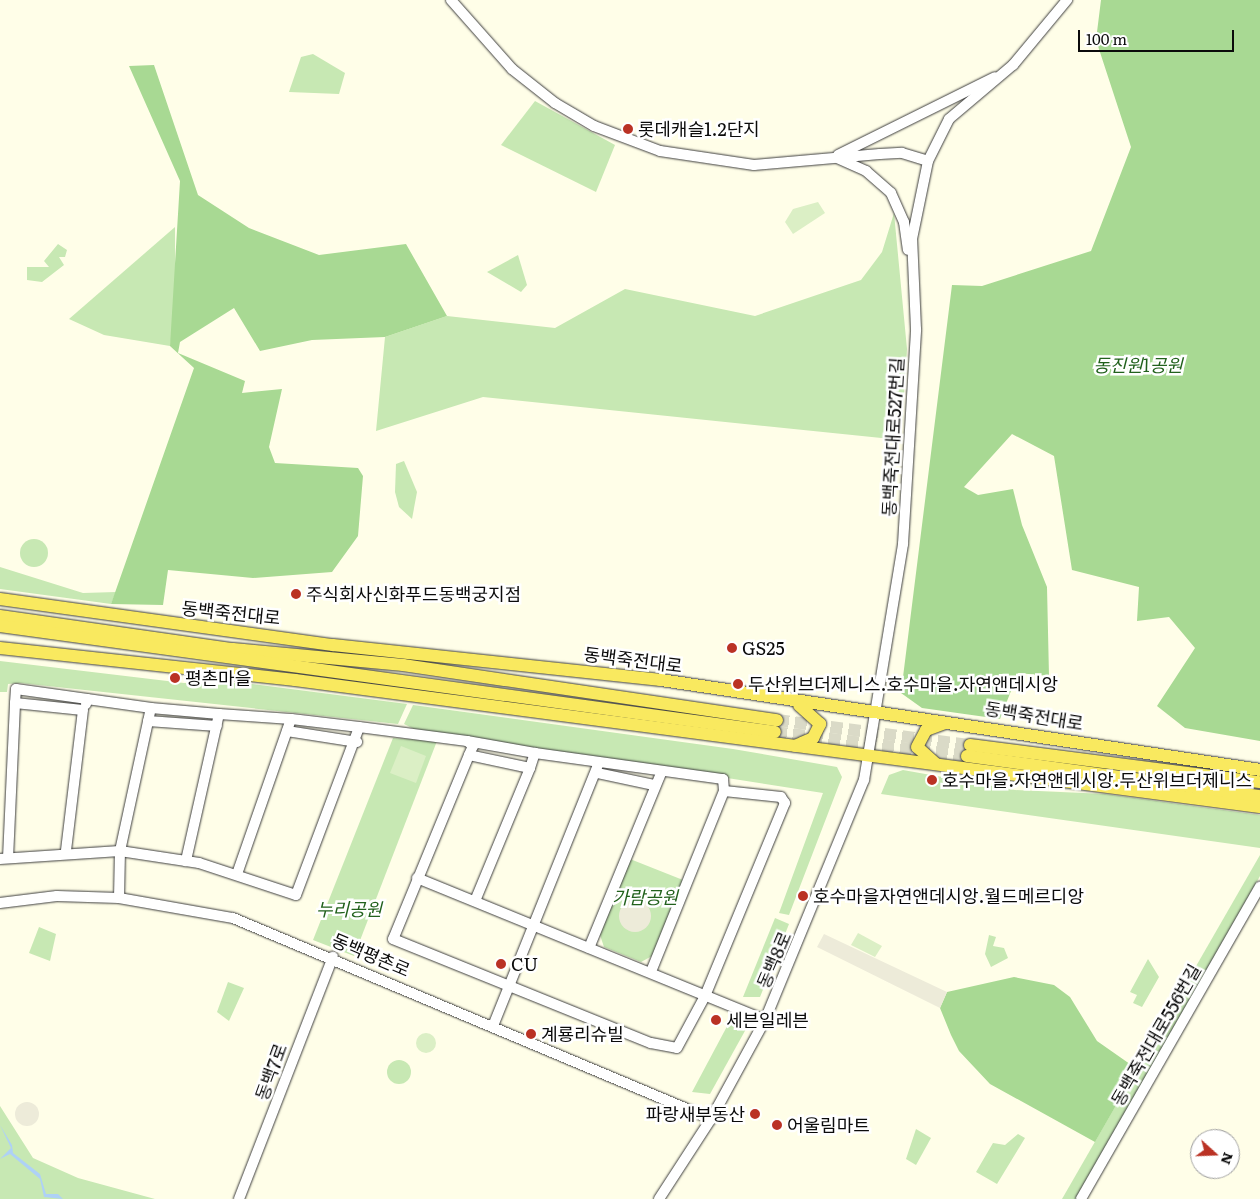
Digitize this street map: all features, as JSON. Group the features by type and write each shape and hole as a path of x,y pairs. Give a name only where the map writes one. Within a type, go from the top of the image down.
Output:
{"main road":[{"name":"동백죽전대로","path":"0,599 333,645 661,680 875,715 950,722 1260,770"},
{"name":"동백죽전대로","path":"0,616 233,649 403,665 776,726 0,626"},
{"path":"333,645 403,665"},
{"path":"0,648 294,680 942,767 1260,807"},
{"path":"793,746 814,738 820,724 794,702"},
{"path":"942,767 918,752 917,747 926,730 950,722"},
{"name":"동백죽전대로","path":"1260,782 969,751 1260,796"}],"street":[{"path":"451,0 524,79 555,103 612,134 665,153 714,162 769,165 835,157 902,153 928,161"},
{"name":"동백죽전대로527번길","path":"875,715 903,544 916,328 911,273 912,239 928,161 949,119 1006,72 1067,0"},
{"path":"835,157 1006,72"},
{"path":"835,157 866,171 891,193 904,222 911,273"},
{"path":"359,727 357,742 296,894 237,874 186,861 120,851 66,851 4,858 16,689 151,708 291,719 359,727 467,741 535,753 598,768 654,785"},
{"path":"66,851 83,710 87,699"},
{"path":"15,703 83,710"},
{"path":"120,898 120,851 151,708"},
{"path":"186,861 219,714"},
{"name":"동백8로","path":"659,1199 711,1120 765,1020 842,840 869,757 875,715"},
{"path":"237,874 291,719"},
{"path":"148,721 217,726"},
{"path":"287,731 357,742"},
{"path":"467,741 473,746 393,940 511,985 666,1049 677,1048 705,996 786,803 781,797 724,791"},
{"path":"475,901 535,753"},
{"path":"469,755 530,768"},
{"path":"598,768 662,771 723,779 724,791 651,972"},
{"path":"493,1026 536,926 598,768"},
{"path":"589,948 654,785 662,771"},
{"path":"417,878 765,1020"},
{"name":"동백죽전대로556번길","path":"1082,1199 1260,887"},
{"name":"동백평촌로","path":"0,903 57,896 120,898 225,916 333,956 711,1120"},
{"name":"동백7로","path":"239,1199 333,956"}],"green space":[{"name":"동진원1공원","path":"1101,0 1260,0 1260,741 1185,728 1157,706 1195,648 1169,617 1137,621 1139,587 1072,570 1054,456 1012,434 964,487 978,495 1013,489 1022,525 1047,587 1049,676 1018,673 1000,719 922,708 901,693 952,285 982,286 1091,251 1131,147 1096,40"},
{"path":"313,54 345,73 339,94 289,92 301,57"},
{"path":"154,65 198,195 249,228 319,255 406,244 447,316 385,337 312,340 260,351 234,308 180,342 178,353 245,381 242,393 282,389 269,447 275,463 358,468 363,476 358,536 332,572 253,578 168,570 163,605 111,604 194,368 170,346 180,181 129,66"},
{"path":"535,101 615,145 596,192 501,145"},
{"path":"818,202 825,213 793,234 785,222 793,209"},
{"path":"894,213 907,349 901,440 483,397 376,431 385,337 447,316 555,328 625,289 755,316 861,280 882,252"},
{"path":"175,227 175,318 170,346 104,335 69,319"},
{"path":"58,244 67,250 65,257 59,257 64,265 42,282 27,280 27,267 49,267 44,261"},
{"path":"518,255 527,285 521,292 487,272"},
{"path":"404,461 417,492 412,519 399,507 395,492 396,464"},
{"path":"34,539 44,543 48,553 44,563 34,567 24,563 20,553 24,543"},
{"path":"0,567 83,593 116,592 111,604 0,589"},
{"path":"0,661 184,683 244,683 407,704 398,724 20,683 8,684 7,692 0,692"},
{"path":"413,705 733,749 837,767 842,777 789,915 779,913 823,793 414,729 404,724"},
{"name":"누리공원","path":"393,738 437,741 354,956 313,940"},
{"path":"401,746 426,756 416,783 390,773"},
{"path":"903,770 1015,790 1105,794 1260,815 1260,848 881,794 889,775"},
{"path":"1260,855 1260,876 1077,1199 1062,1199"},
{"name":"가람공원","path":"630,859 683,880 652,956 641,962 604,947 600,935"},
{"path":"775,918 789,924 760,997 743,997"},
{"path":"39,927 56,934 50,961 29,953"},
{"path":"858,933 882,946 875,957 851,945"},
{"path":"989,935 996,937 993,946 1004,948 1008,958 991,967 985,954"},
{"path":"1148,959 1159,977 1142,1007 1133,1003 1137,995 1130,992"},
{"path":"1014,977 1054,985 1070,997 1097,1041 1137,1069 1095,1142 990,1084 959,1051 951,1035 940,1008 947,992"},
{"path":"228,982 244,988 229,1021 217,1012"},
{"path":"732,1017 743,1021 746,1029 710,1094 692,1092"},
{"path":"426,1033 433,1036 436,1043 433,1050 426,1053 419,1050 416,1043 419,1036"},
{"path":"399,1060 404,1061 410,1067 410,1077 404,1083 399,1084 394,1083 388,1077 387,1072 388,1067 394,1061"},
{"path":"0,1106 33,1158 78,1178 155,1199 0,1199"},
{"path":"916,1129 931,1138 916,1165 906,1159"},
{"path":"1018,1134 1025,1138 997,1184 976,1172 993,1143 1005,1145"}],"shaded area":[{"path":"635,900 646,905 651,916 646,927 635,932 624,927 619,916 624,905"},
{"path":"824,934 947,992 940,1008 817,947"},
{"path":"27,1102 32,1103 38,1109 38,1119 32,1125 27,1126 22,1125 16,1119 15,1114 16,1109 22,1103"}],"water":[{"path":"0,1125 12,1145 13,1153 40,1174 46,1194 58,1194 63,1199 44,1197 40,1179 10,1154 0,1159 11,1148"}],"tunnel":[{"path":"777,720 970,745"},
{"path":"775,732 967,756"}],"place":[{"name":"롯데캐슬1.2단지","path":"628,129"},
{"name":"주식회사신화푸드동백궁지점","path":"296,594"},
{"name":"GS25","path":"732,648"},
{"name":"평촌마을","path":"175,678"},
{"name":"두산위브더제니스.호수마을.자연앤데시앙","path":"738,684"},
{"name":"호수마을.자연앤데시앙.두산위브더제니스","path":"932,780"},
{"name":"호수마을자연앤데시앙.월드메르디앙","path":"803,896"},
{"name":"CU","path":"501,964"},
{"name":"세븐일레븐","path":"716,1020"},
{"name":"계룡리슈빌","path":"531,1034"},
{"name":"파랑새부동산","path":"755,1114"},
{"name":"어울림마트","path":"777,1125"}]}
